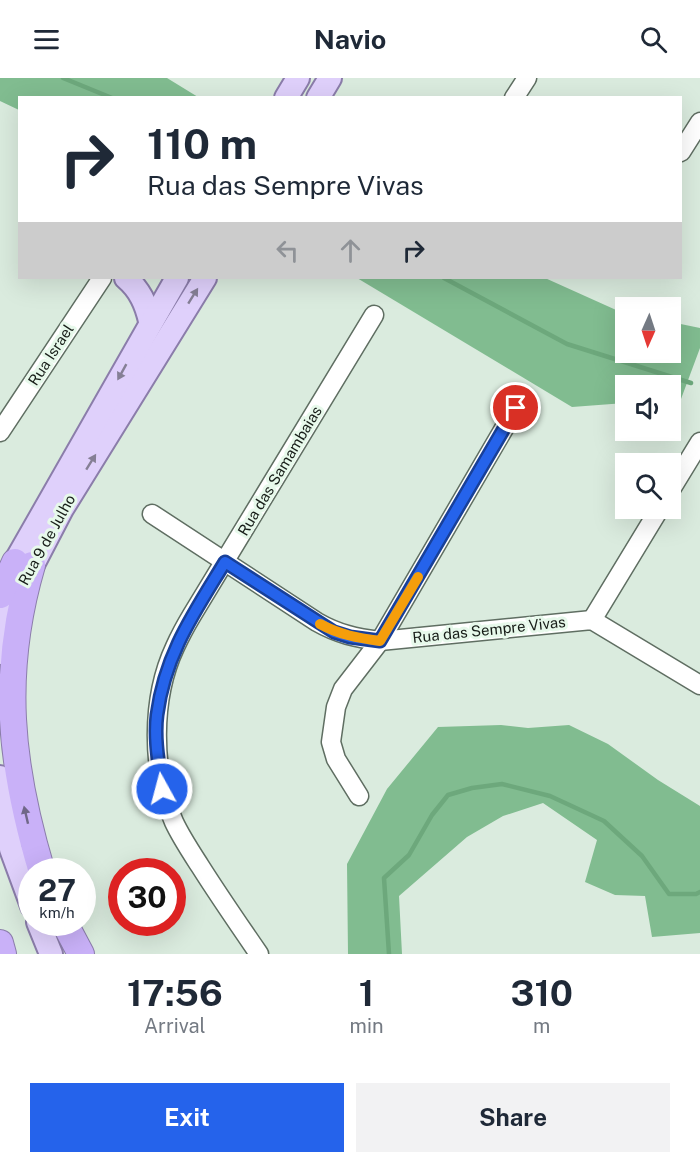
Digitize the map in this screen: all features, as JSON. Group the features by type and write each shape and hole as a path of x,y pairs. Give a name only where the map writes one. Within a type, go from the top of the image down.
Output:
{"highway":[{"path":"0,595 23,564"},
{"path":"23,564 22,598 15,632 10,703 13,743 23,802 38,858"},
{"path":"71,936 81,954"},
{"path":"0,944 3,954"}],"main road":[{"path":"287,96 298,78"},
{"path":"319,96 330,78"},
{"path":"127,279 139,291 146,303 150,321"},
{"name":"Rua 9 de Julho","path":"0,652 5,625 16,596 23,564 150,321 176,279"},
{"name":"Rua 9 de Julho","path":"23,564 62,509 204,279"},
{"path":"0,777 11,849 18,868"},
{"path":"44,936 51,954"}],"street":[{"path":"515,96 527,78"},
{"path":"682,150 700,122"},
{"name":"Rua Israel","path":"0,432 101,279"},
{"name":"Rua das Samambaias","path":"259,954 214,888 174,823 162,789 157,717 165,677 174,648 374,315"},
{"path":"359,796 336,759 331,742 336,706 344,689 380,641 516,408"},
{"path":"681,473 700,442"},
{"name":"Rua das Sempre Vivas","path":"153,514 334,632 350,637 380,641 592,620"},
{"path":"653,519 592,620 700,685"}],"green space":[{"path":"0,78 167,78 196,96 18,96 18,110 0,101"},
{"path":"359,279 547,279 615,310 615,363 681,363 681,324 700,328 700,348 681,399 681,375 615,375 615,404 572,407"},
{"path":"501,725 528,728 569,725 608,744 658,780 700,806 700,933 652,937 645,896 615,895 585,882 597,840 543,803 503,816 467,837 399,896 402,954 348,954 347,864 387,789 438,727"}],"waterway":[{"path":"63,78 107,96"},
{"path":"446,279 567,344 691,383"},
{"path":"389,954 384,878 409,855 432,815 448,795 472,788 502,784 550,796 604,821 642,856 669,894 700,892"}],"slow traffic":[{"path":"320,624 350,637 380,641 418,577"}],"route":[{"path":"162,789 157,717 165,677 174,648 225,562 334,632 350,637 380,641 516,408"}]}
